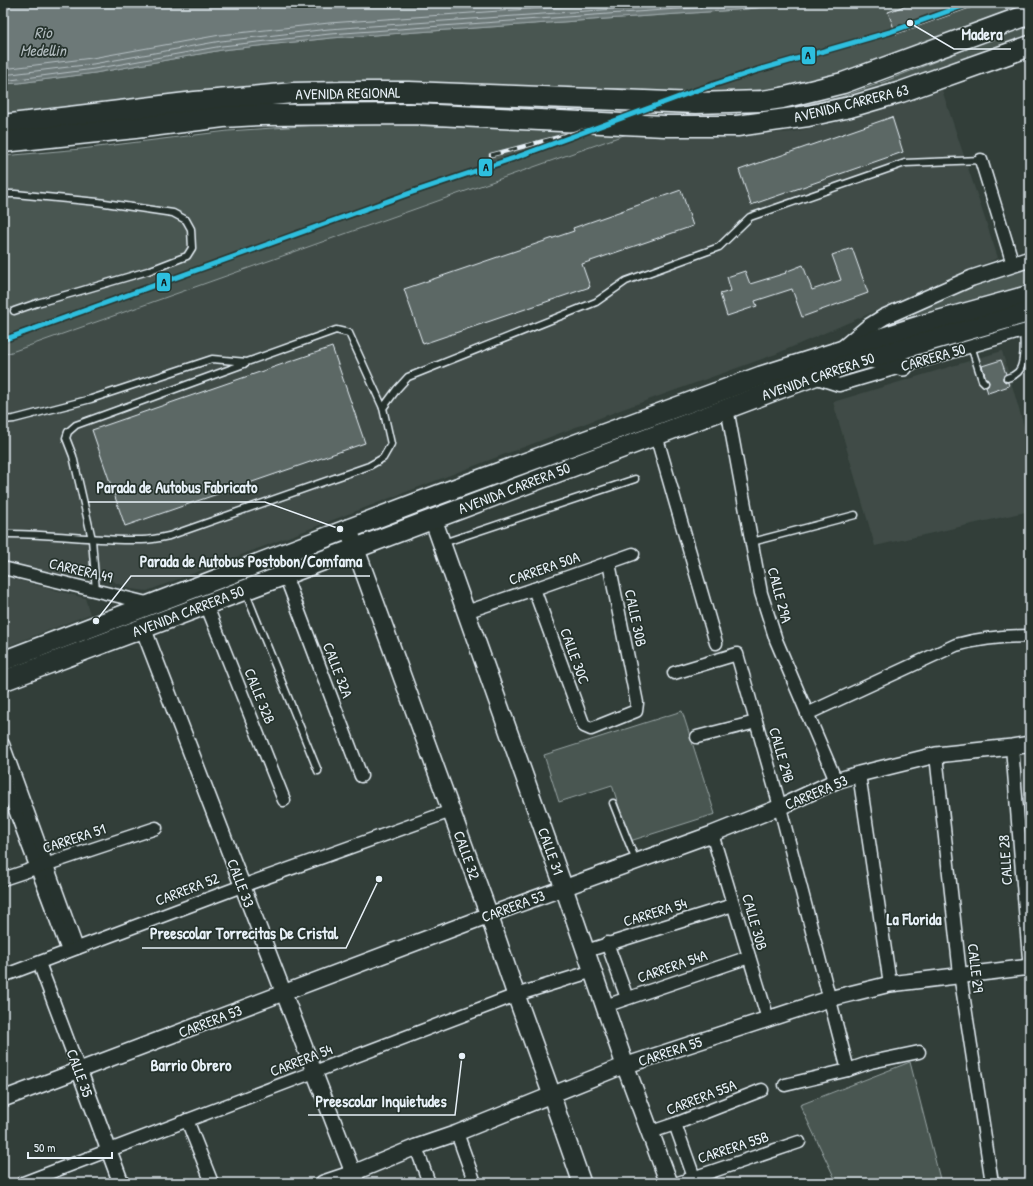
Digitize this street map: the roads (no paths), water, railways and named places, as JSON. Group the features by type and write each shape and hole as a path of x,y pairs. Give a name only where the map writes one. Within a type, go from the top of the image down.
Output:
{"highway":[{"name":"AVENIDA CARRERA 63","path":"696,104 762,101 818,90 863,77 1030,14"},
{"name":"AVENIDA CARRERA 63","path":"665,126 737,126 808,116 850,107 901,92 1030,46"},
{"name":"AVENIDA REGIONAL","path":"3,125 166,105 293,93 409,92 696,104"},
{"name":"AVENIDA REGIONAL","path":"3,142 223,117 259,115 362,114 446,116 665,126"}],"main road":[{"name":"AVENIDA CARRERA 50","path":"3,680 812,377 843,358 922,325 1030,295"},
{"name":"AVENIDA CARRERA 50","path":"3,661 348,528 741,383 843,358 871,358 1030,312"},
{"path":"871,358 903,366"},
{"name":"CALLE 31","path":"432,519 564,888 625,1065 669,1183"},
{"name":"CALLE 32","path":"348,528 489,914 582,1183"}],"street":[{"path":"981,160 1013,264"},
{"path":"843,358 868,327 884,317 972,278 1030,259"},
{"name":"CARRERA 50","path":"812,377 839,385 1026,330"},
{"name":"CALLE 29A","path":"727,408 760,593 776,640 836,781"},
{"path":"656,435 716,643"},
{"name":"CARRERA 50A","path":"466,612 633,554"},
{"name":"CALLE 30B","path":"591,728 636,711 637,703 608,563"},
{"name":"CARRERA 49","path":"3,568 151,604"},
{"name":"CALLE 32A","path":"285,575 361,776"},
{"name":"CALLE 30C","path":"534,589 584,726 591,728"},
{"name":"CALLE 32B","path":"206,604 284,800"},
{"name":"CALLE 33","path":"143,628 355,1178"},
{"path":"807,714 956,645 977,639 1030,636"},
{"name":"CALLE 29B","path":"674,673 737,654 780,807 848,1070"},
{"path":"697,737 756,722"},
{"path":"3,744 8,771 73,950"},
{"name":"CARRERA 53","path":"3,1099 489,914 712,834 780,807 836,781 936,755 1030,744"},
{"name":"CALLE 28","path":"1012,747 1030,968"},
{"name":"CALLE 29","path":"936,755 960,974 992,1183"},
{"path":"859,774 890,984"},
{"path":"3,778 42,865"},
{"name":"CARRERA 52","path":"3,976 242,886 451,811"},
{"name":"CARRERA 51","path":"3,879 156,828"},
{"name":"CALLE 30B","path":"712,834 768,1019"},
{"name":"CARRERA 54","path":"586,951 607,943 734,905"},
{"path":"607,943 627,998"},
{"name":"CARRERA 54A","path":"605,1006 749,957"},
{"name":"CALLE 35","path":"39,963 121,1183"},
{"name":"CARRERA 55","path":"324,1183 355,1178 416,1147 552,1095 625,1065 829,999 890,984 960,974 1030,968"},
{"name":"CARRERA 54","path":"23,1183 516,995 593,971"},
{"path":"785,1086 848,1070 871,1062 919,1052"},
{"name":"CARRERA 55A","path":"651,1132 762,1090"},
{"path":"187,1120 212,1183"},
{"path":"675,1124 695,1180"},
{"path":"457,1132 475,1183"},
{"name":"CARRERA 55B","path":"678,1183 695,1180 798,1142"},
{"path":"416,1147 429,1183"}],"lane":[{"path":"383,408 408,377 596,302 626,281 719,247 750,217 905,163 981,160"},
{"path":"3,194 98,202 173,213 186,220 192,234 192,248 187,256 148,271 14,311"},
{"path":"3,534 22,533 92,538 143,540 169,536 369,466 384,458 391,444 383,408 349,332 336,330 76,425 68,432 66,438 73,456 92,538 96,591"},
{"path":"1007,378 1018,372 1022,366 1026,330"},
{"path":"971,346 982,380 985,383"},
{"path":"3,420 14,419 91,399 212,359 247,362"},
{"path":"442,544 635,479"},
{"path":"752,542 854,515"},
{"path":"244,590 318,772"},
{"path":"613,803 636,861"}],"water":[{"name":"Rio Medellin","path":"3,3 802,3 736,10 331,38 222,50 95,73 3,84"}],"railway":[{"path":"491,155 593,128"}],"place":[{"name":"Madera","path":"910,23"},
{"name":"Parada de Autobus Fabricato","path":"340,529"},
{"name":"Parada de Autobus Postobon/Comfama","path":"96,621"},
{"name":"Preescolar Torrecitas De Cristal","path":"379,879"},
{"name":"Preescolar Inquietudes","path":"462,1056"}],"district":[{"name":"La Florida","path":"914,919"},
{"name":"Barrio Obrero","path":"191,1065"}]}
